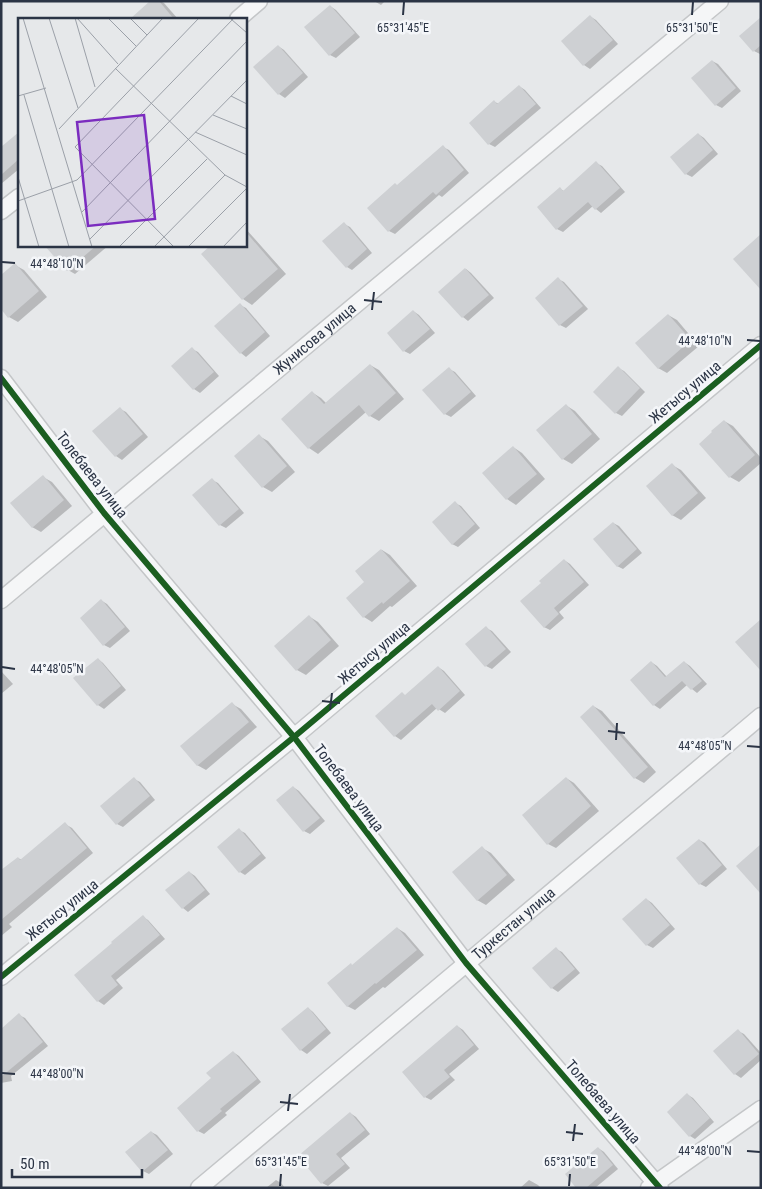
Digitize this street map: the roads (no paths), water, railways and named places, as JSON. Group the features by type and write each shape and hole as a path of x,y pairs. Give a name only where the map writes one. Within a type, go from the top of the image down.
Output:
{"street":[{"path":"239,18 259,1"},
{"name":"Жунисова улица","path":"1,600 720,1"},
{"path":"1,211 18,198"},
{"name":"Жетысу улица","path":"1,976 294,737 761,345"},
{"name":"Толебаева улица","path":"1,378 104,513 294,737 466,963 655,1186"},
{"name":"Туркестан улица","path":"199,1188 761,716"},
{"path":"655,1186 761,1109"}]}
